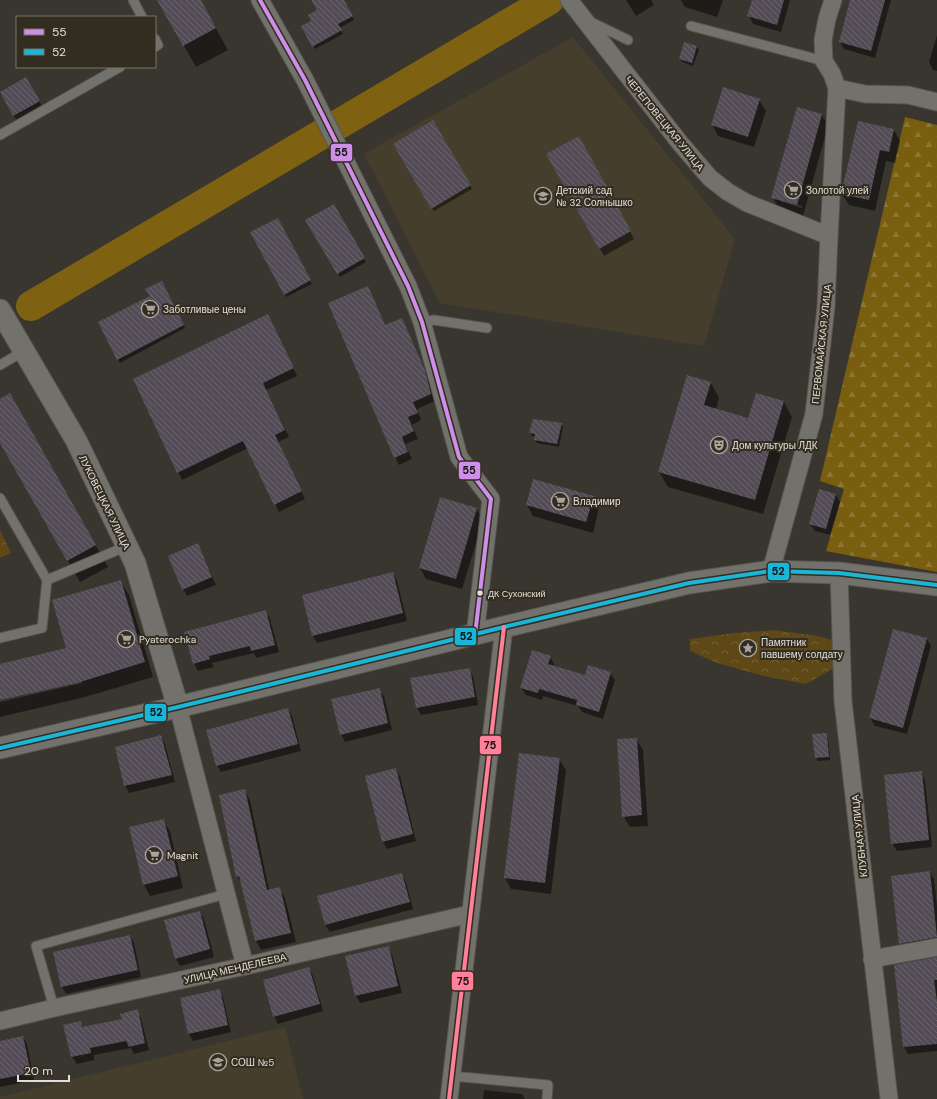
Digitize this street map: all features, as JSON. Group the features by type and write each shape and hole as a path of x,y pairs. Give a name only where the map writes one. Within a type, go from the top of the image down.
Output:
{"street":[{"path":"260,0 305,80 408,286 422,322 459,457 492,499 475,635"},
{"name":"ЧЕРЕПОВЕЦКАЯ УЛИЦА","path":"569,0 680,143 710,178 728,192 747,203 829,236"},
{"name":"ПЕРВОМАЙСКАЯ УЛИЦА","path":"771,571 814,414 826,306 837,88 832,74 824,61 823,40 827,19 833,0"},
{"path":"837,88 865,94 908,95 937,102"},
{"name":"ЛУКОВЕЦКАЯ УЛИЦА","path":"0,310 76,440 135,563 178,707"},
{"path":"0,748 178,707 688,583 771,571 838,573 937,585"},
{"name":"КЛУБНАЯ УЛИЦА","path":"838,573 843,701 889,1099"},
{"path":"449,1099 504,627"},
{"path":"178,707 245,966"},
{"name":"УЛИЦА МЕНДЕЛЕЕВА","path":"0,1021 470,914"},
{"path":"872,959 937,947"}],"lane":[{"path":"133,0 141,16"},
{"path":"582,18 628,40"},
{"path":"691,26 824,61"},
{"path":"0,135 118,68"},
{"path":"422,322 434,320 487,328"},
{"path":"0,365 24,351"},
{"path":"0,498 47,580 42,628 0,638"},
{"path":"47,580 127,546"},
{"path":"54,1008 36,946 226,894"},
{"path":"452,1076 548,1085 547,1099"}],"shaded area":[{"name":"Детский сад № 32 Солнышко","path":"573,37 735,239 704,346 440,303 364,154"},
{"name":"СОШ №5","path":"285,1027 303,1099 0,1099 0,1097"}],"green space":[{"path":"905,117 937,125 937,572 826,551 844,489 820,481"},
{"path":"0,530 11,553 0,558"},
{"path":"774,630 818,636 836,641 836,663 832,669 806,684 764,676 717,663 690,651 690,639 734,633"}],"building":[{"path":"157,0 201,0 216,28 183,46"},
{"path":"311,0 344,0 353,16 338,24 342,30 312,47 301,26 311,21 308,15 317,10"},
{"path":"752,0 784,0 777,25 747,16"},
{"path":"850,0 885,0 871,51 839,42"},
{"path":"684,42 697,46 692,63 679,59"},
{"path":"26,77 40,101 13,116 0,92"},
{"path":"723,87 760,99 748,137 711,125"},
{"path":"797,107 822,114 797,205 771,198"},
{"path":"433,120 471,185 431,209 393,144"},
{"path":"858,121 894,129 889,152 880,150 869,200 841,194"},
{"path":"579,136 631,231 599,249 546,154"},
{"path":"334,204 365,258 337,274 305,220"},
{"path":"278,218 311,280 284,295 250,232"},
{"name":"Заботливые цены","path":"162,281 184,325 117,360 98,322 150,296 145,289"},
{"path":"368,286 385,325 402,318 425,370 431,394 413,402 418,413 408,417 414,431 402,437 408,452 394,458 328,303"},
{"path":"268,314 294,368 263,383 285,430 275,435 302,491 274,505 243,441 177,473 133,379"},
{"name":"Дом культуры ЛДК","path":"687,375 711,382 704,405 748,418 756,393 784,401 755,500 658,472"},
{"path":"10,393 96,545 67,561 0,443 0,399"},
{"path":"533,419 562,423 557,444 534,440 535,434 529,433"},
{"name":"Владимир","path":"533,479 594,496 586,522 526,505"},
{"path":"819,489 836,494 826,529 809,524"},
{"path":"440,497 477,508 456,579 419,568"},
{"path":"198,543 212,577 182,590 168,556"},
{"path":"393,572 403,613 312,636 302,595"},
{"path":"121,580 145,662 77,683 0,700 0,664 66,648 52,600"},
{"path":"266,610 275,645 251,651 250,646 209,656 210,659 193,664 184,632"},
{"path":"893,629 927,638 903,728 869,718"},
{"path":"532,650 551,656 548,664 585,675 588,665 611,672 599,712 576,705 577,700 539,689 538,693 520,688"},
{"path":"470,668 475,697 416,708 410,678"},
{"path":"380,688 388,723 340,735 331,699"},
{"path":"288,708 298,744 216,766 206,730"},
{"path":"827,733 829,757 815,758 812,734"},
{"path":"161,735 172,775 124,786 115,747"},
{"path":"637,738 642,815 622,817 617,739"},
{"path":"519,753 560,758 545,883 504,878"},
{"path":"396,768 413,834 382,842 365,776"},
{"path":"922,771 929,840 891,844 884,775"},
{"path":"245,789 267,890 280,887 291,933 255,941 239,876 236,877 219,795"},
{"path":"164,819 178,876 143,885 129,827"},
{"path":"930,871 937,937 899,944 891,876"},
{"path":"402,873 410,902 325,925 317,896"},
{"path":"200,911 210,949 175,959 164,920"},
{"path":"130,935 138,970 61,987 53,952"},
{"path":"389,946 398,986 355,996 345,956"},
{"path":"937,957 937,980 934,980 937,1001 937,1044 903,1047 894,965"},
{"path":"309,967 320,1004 273,1017 263,980"},
{"path":"220,989 228,1025 188,1034 180,998"},
{"path":"138,1009 145,1043 129,1047 126,1041 90,1048 91,1053 71,1057 63,1025 81,1021 82,1027 122,1019 120,1014"},
{"path":"23,1036 31,1073 0,1079 0,1041"}],"waterway":[{"path":"31,306 549,0"}],"transit line":[{"name":"55","path":"260,0 305,80 408,286 422,322 459,457 491,499 475,635"},
{"name":"52","path":"0,748 178,707 689,583 771,571 839,573 937,585"},
{"name":"75","path":"449,1099 504,627"}],"place":[{"name":"Золотой улей","path":"793,190"},
{"name":"Детский сад № 32 Солнышко","path":"543,196"},
{"name":"Заботливые цены","path":"150,309"},
{"name":"Дом культуры ЛДК","path":"719,445"},
{"name":"Владимир","path":"560,501"},
{"name":"ДК Сухонский","path":"480,593"},
{"name":"Pyaterochka","path":"126,639"},
{"name":"Памятник павшему солдату","path":"748,648"},
{"name":"Magnit","path":"154,855"},
{"name":"СОШ №5","path":"218,1062"}]}
